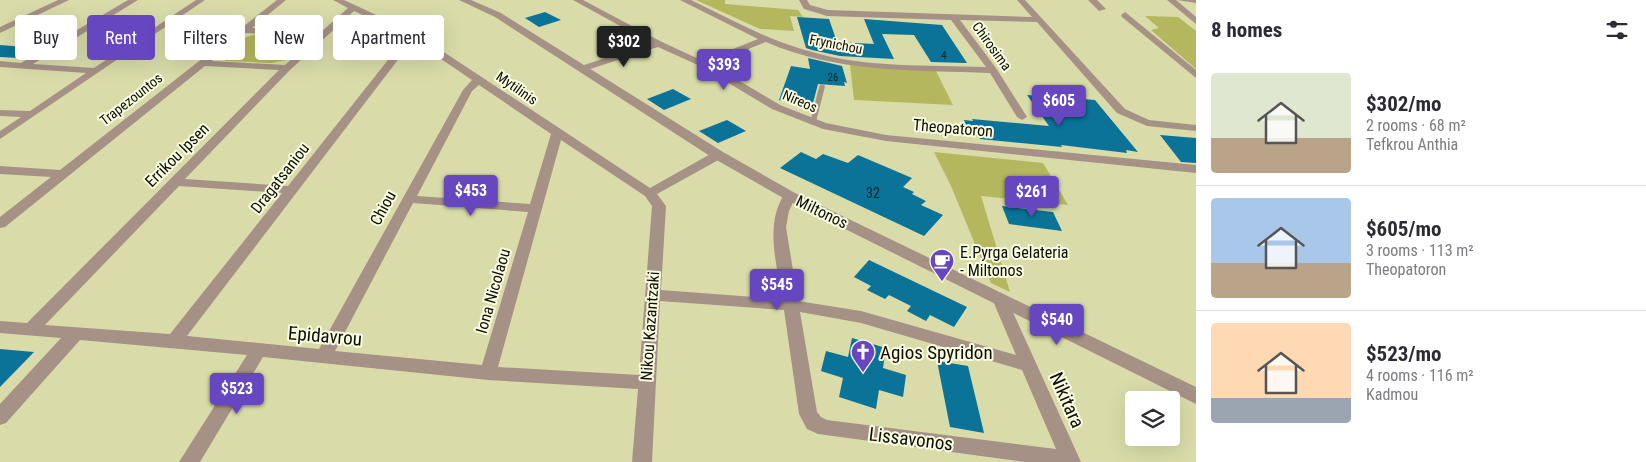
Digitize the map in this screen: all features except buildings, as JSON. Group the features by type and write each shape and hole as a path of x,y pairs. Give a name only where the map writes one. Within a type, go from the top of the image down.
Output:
{"street":[{"path":"0,30 65,0"},
{"path":"22,66 134,0"},
{"path":"0,136 202,0"},
{"name":"Trapezountos","path":"245,28 282,0"},
{"name":"Mytilinis","path":"337,0 368,15"},
{"name":"Miltonos","path":"463,0 498,15 718,154 790,196 1196,396"},
{"name":"Nireos","path":"577,0 659,44 703,64 776,107 822,126 886,138"},
{"name":"Frynichou","path":"684,0 792,49 828,59 891,66 993,70"},
{"path":"803,0 807,8 827,13 1039,20"},
{"path":"1021,0 1121,111 1131,118 1148,124 1196,128"},
{"path":"1092,0 1102,9"},
{"path":"1171,0 1196,20"},
{"path":"1181,0 1196,1"},
{"name":"Errikou Ipsen","path":"323,34 353,8"},
{"path":"1125,15 1196,75"},
{"name":"Chirosima","path":"954,18 993,70 1022,117"},
{"path":"703,64 768,38"},
{"path":"581,69 659,44"},
{"name":"Mytilinis","path":"444,56 557,133 650,192"},
{"name":"Trapezountos","path":"0,224 204,60"},
{"name":"Errikou Ipsen","path":"30,330 173,182 295,60"},
{"name":"Dragatsaniou","path":"174,341 392,60"},
{"path":"202,62 287,68"},
{"path":"0,64 95,71"},
{"name":"Chiou","path":"323,357 468,90 480,79"},
{"path":"0,113 32,114"},
{"name":"Iona Nicolaou","path":"488,373 557,133"},
{"name":"Theopatoron","path":"886,138 1196,168"},
{"path":"650,192 718,154"},
{"path":"0,170 60,174"},
{"path":"173,182 291,190"},
{"name":"Nikou Kazantzaki","path":"642,462 659,206 650,192"},
{"path":"790,196 782,211 779,227 791,306"},
{"path":"408,199 535,208"},
{"path":"653,295 791,306 861,317 1028,366"},
{"name":"Nikitara","path":"1001,300 1070,460"},
{"name":"Lissavonos","path":"791,306 808,414 814,422 825,428 1070,460"},
{"name":"Epidavrou","path":"0,327 174,341 488,373 646,382"},
{"path":"0,417 75,334"},
{"path":"189,462 258,351"}],"lane":[{"path":"813,122 822,86"}],"green space":[{"path":"696,0 725,0 725,4 798,10 803,17 790,16 794,31 760,29"},
{"path":"1145,16 1178,17 1196,31 1196,69 1151,30 1159,28"},
{"path":"255,35 255,60 286,60 271,63 225,61 245,60 245,38"},
{"path":"850,65 936,71 953,105 854,100"},
{"path":"934,152 1043,163 1068,205 981,196 1010,292 991,283 951,186"}],"place":[{"name":"E.Pyrga Gelateria - Miltonos","path":"942,282"},
{"name":"Agios Spyridon","path":"863,373"}]}
